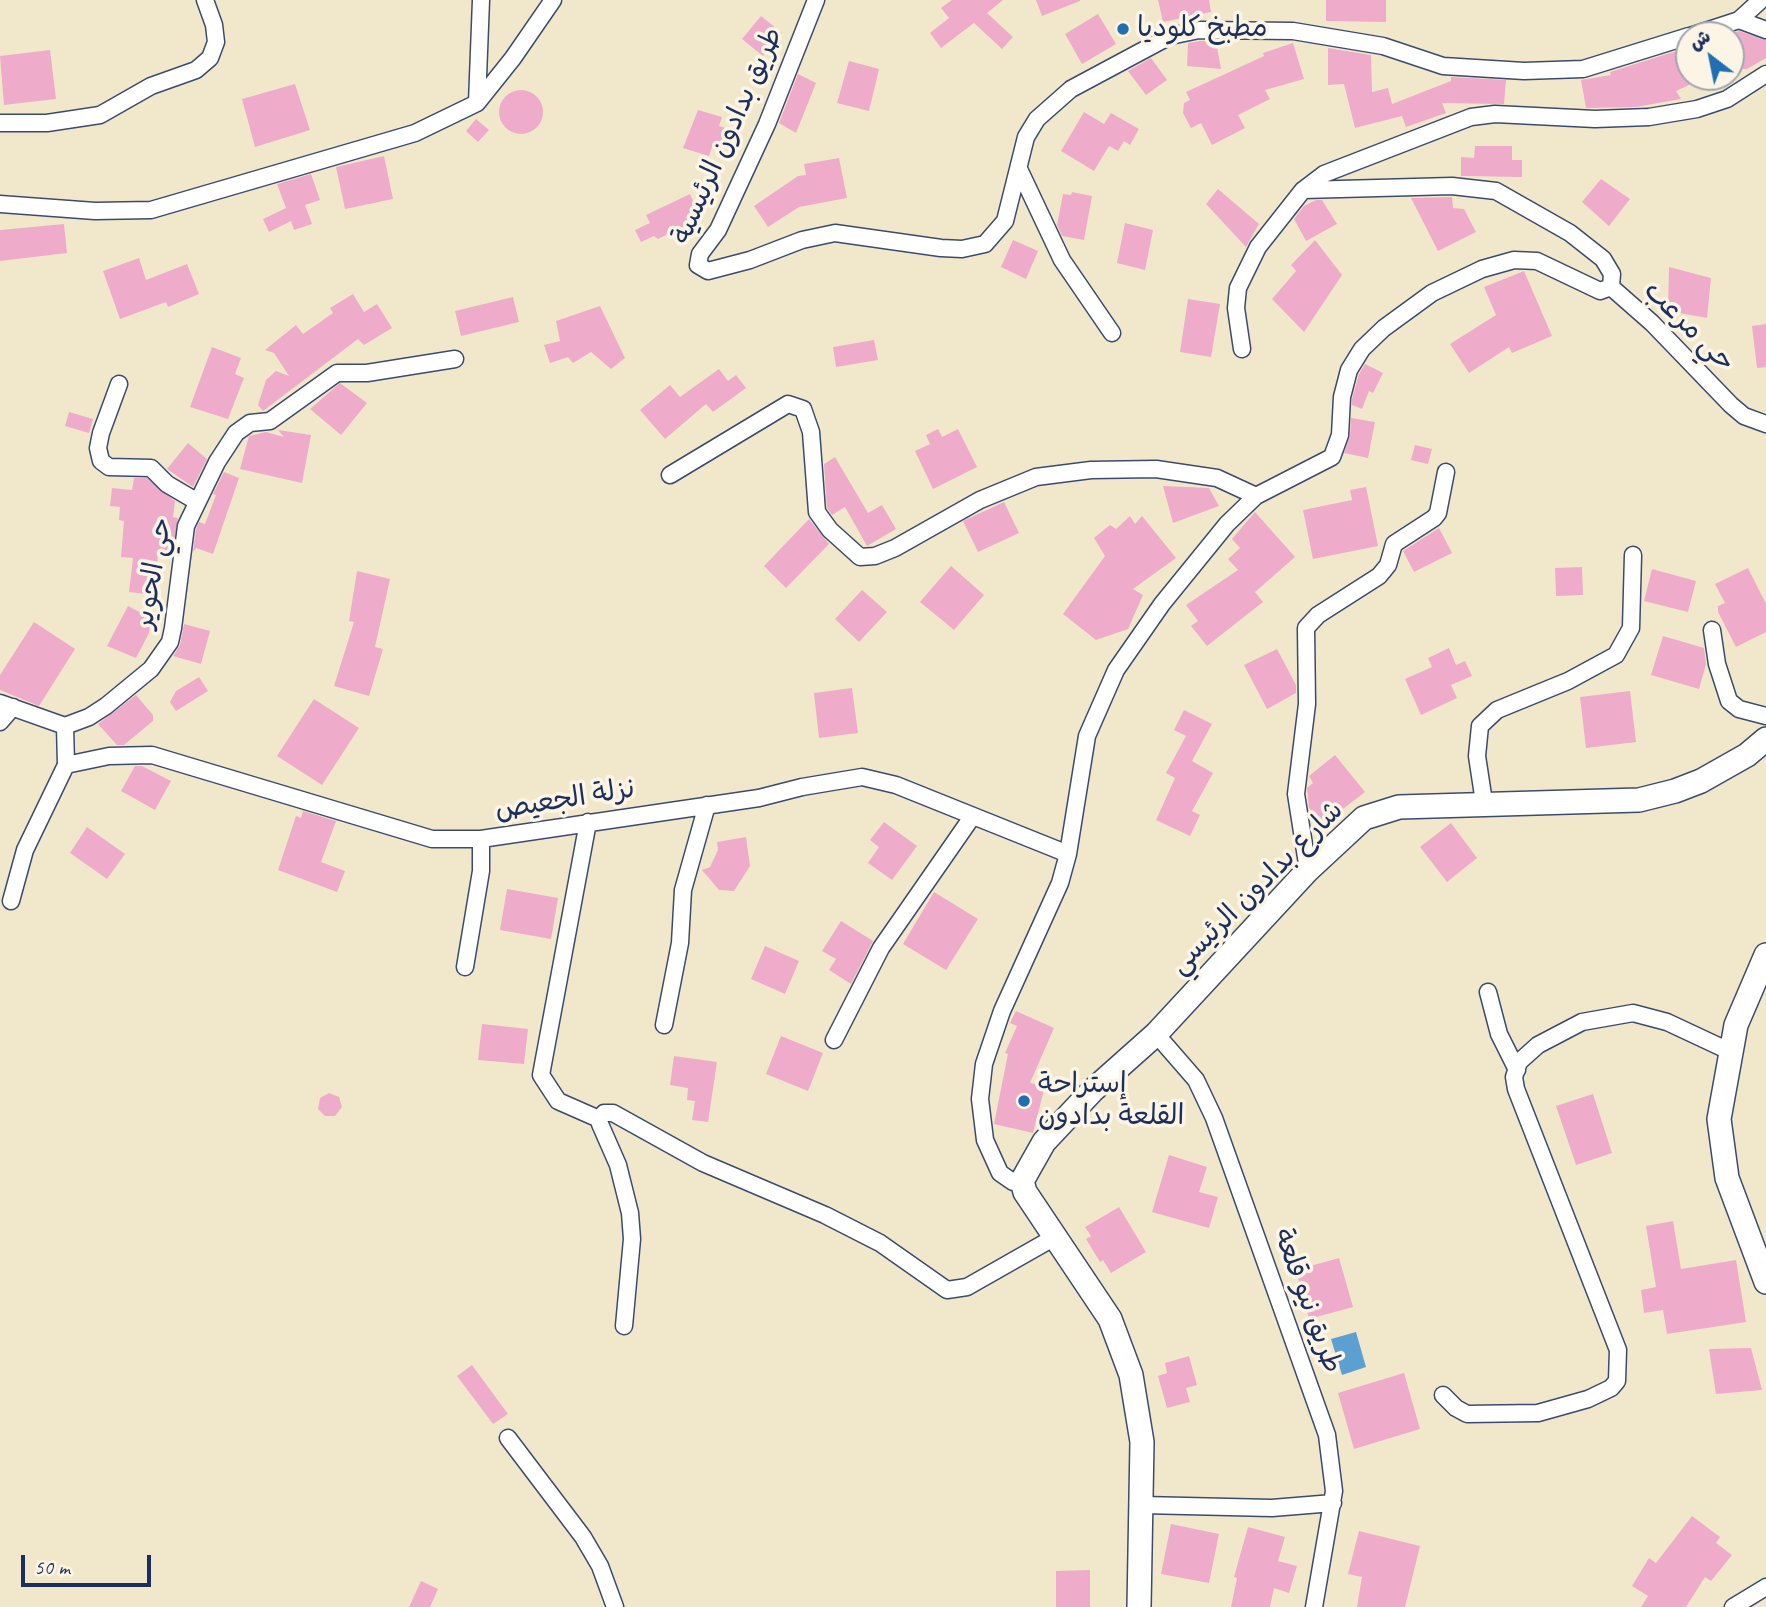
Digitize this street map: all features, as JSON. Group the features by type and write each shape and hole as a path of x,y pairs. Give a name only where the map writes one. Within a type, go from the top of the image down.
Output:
{"main road":[{"name":"شارع بدادون الرئيسي","path":"1022,1181 1057,1125 1156,1034 1308,870 1349,830 1371,815 1399,807 1483,802 1639,800 1663,794 1725,768 1766,738"},
{"path":"1766,955 1736,1025 1729,1051 1719,1119 1723,1162 1766,1282"},
{"path":"1022,1181 1028,1199 1110,1319 1125,1355 1140,1422 1142,1505 1139,1607"}],"street":[{"path":"0,123 47,123 100,115 151,86 196,70 210,58 216,43 215,24 205,0"},
{"path":"477,103 481,0"},
{"path":"0,204 94,211 151,210 415,132 477,103 513,58 553,0"},
{"name":"طريق بدادون الرئيسية","path":"816,0 766,124 718,230 700,254 698,265 708,271 721,269 802,240 835,233 941,248 975,248 991,240 1005,221 1026,137 1037,119 1071,89 1170,36 1199,30 1293,31 1383,46 1443,66 1524,71 1583,69 1675,41"},
{"path":"1760,0 1739,20 1766,30"},
{"path":"1241,349 1236,308 1238,288 1258,247 1303,190 1324,174 1471,117 1495,114 1595,119 1649,117 1697,109 1727,99 1766,74"},
{"path":"1018,169 1062,260 1112,333"},
{"path":"1022,1181 1013,1182 1000,1173 985,1140 980,1099 984,1064 1002,1011 1048,914 1068,854 1087,736 1116,670 1161,604 1227,524 1256,496 1332,457 1339,436 1344,387 1355,359 1384,328 1432,293 1482,269 1527,259 1546,265 1600,291 1611,287 1612,274 1598,254 1570,233 1496,191 1452,186 1303,190"},
{"name":"حي مرعب","path":"1611,287 1653,323 1731,405 1754,421 1766,424"},
{"name":"حي الحوير","path":"65,726 89,717 124,694 162,655 173,628 186,526 220,456 236,433 250,424 270,421 288,410 318,384 337,373 367,373 455,359"},
{"path":"119,384 101,433 98,448 100,461 109,467 151,468 160,473 167,484 196,501"},
{"path":"670,475 788,404 803,409 811,432 817,512 830,530 860,557 875,556 895,548 979,500 1036,477 1091,470 1156,469 1217,478 1256,496"},
{"path":"1308,870 1296,794 1306,716 1306,628 1318,615 1380,576 1388,565 1394,544 1438,513 1446,472"},
{"path":"1483,802 1476,756 1480,726 1497,710 1588,672 1616,655 1632,628 1633,555"},
{"path":"1712,630 1717,664 1729,701 1739,709 1766,716"},
{"path":"0,722 6,705 65,726 66,765 25,850 11,901"},
{"name":"نزلة الجعيص","path":"66,765 109,756 152,755 414,836 481,839 706,805 862,777 896,785 1068,854"},
{"path":"664,1025 680,943 683,890 706,805"},
{"path":"834,1040 881,948 972,817"},
{"path":"588,822 541,1075 558,1101 599,1119 626,1188 632,1239 624,1326"},
{"path":"465,967 481,872 481,839"},
{"path":"1488,992 1499,1034 1517,1070"},
{"path":"1443,1395 1466,1413 1538,1413 1588,1399 1617,1381 1618,1350 1516,1089 1519,1062 1538,1045 1582,1022 1633,1013 1667,1022 1729,1051"},
{"name":"طريق نيو قلعة","path":"1156,1034 1196,1080 1214,1118 1327,1435 1332,1460 1333,1503 1314,1607"},
{"path":"599,1119 604,1112 613,1113 703,1163 825,1215 880,1243 947,1290 968,1287 1055,1237"},
{"path":"508,1438 583,1537 600,1566 615,1607"},
{"path":"1142,1505 1260,1508 1333,1503"},
{"path":"1733,1607 1766,1587"}],"water":[{"path":"1356,1332 1366,1367 1342,1375 1331,1339"}],"building":[{"path":"952,0 1003,0 987,13 1013,37 1002,49 974,23 941,48 930,33 949,18 941,8"},
{"path":"1036,0 1080,0 1080,1 1042,16"},
{"path":"1158,0 1209,0 1211,12 1163,22"},
{"path":"1326,0 1386,0 1386,22 1326,21"},
{"path":"1098,14 1116,44 1082,64 1065,34"},
{"path":"761,16 782,33 763,56 742,39"},
{"path":"1745,33 1766,40 1766,58 1747,69"},
{"path":"1216,41 1221,69 1187,66 1188,43"},
{"path":"1293,43 1304,79 1265,90 1270,99 1238,115 1245,128 1212,145 1201,123 1191,128 1183,113 1184,103 1190,100 1186,92 1264,56 1263,53"},
{"path":"1328,48 1371,55 1372,92 1388,88 1392,104 1451,81 1451,77 1506,80 1504,104 1442,103 1446,113 1406,127 1402,116 1355,128 1344,84 1328,85"},
{"path":"50,50 56,99 4,105 0,56"},
{"path":"1675,51 1675,91 1681,99 1636,107 1586,108 1581,80 1611,75 1610,72"},
{"path":"1151,58 1167,80 1146,95 1128,71"},
{"path":"849,61 879,69 869,111 837,103"},
{"path":"798,74 816,83 796,133 779,123"},
{"path":"295,84 310,130 255,147 242,99"},
{"path":"521,90 537,96 543,112 537,128 521,134 505,128 499,112 505,96"},
{"path":"698,110 722,117 719,126 732,130 726,148 713,144 709,156 683,148"},
{"path":"1084,112 1104,124 1111,113 1139,129 1130,145 1124,141 1118,151 1109,146 1094,171 1061,151"},
{"path":"476,119 489,130 478,142 466,131"},
{"path":"1475,146 1512,146 1512,160 1522,160 1522,177 1461,176 1461,157 1474,158"},
{"path":"384,156 393,199 345,209 336,167"},
{"path":"839,158 847,198 799,207 768,227 754,206 798,176 806,175 804,164"},
{"path":"311,174 320,200 305,205 312,224 294,230 291,221 269,232 263,219 286,208 277,184"},
{"path":"1601,179 1630,199 1609,226 1582,202"},
{"path":"1218,189 1259,224 1246,247 1206,204"},
{"path":"1072,192 1092,196 1084,240 1062,236 1057,225 1063,194 1071,195"},
{"path":"690,194 701,218 658,239 654,236 641,242 635,230 650,223 646,215"},
{"path":"1452,197 1453,208 1464,209 1476,232 1438,251 1411,198"},
{"path":"1322,200 1337,224 1306,241 1294,219 1304,206"},
{"path":"1125,223 1153,230 1145,270 1117,263"},
{"path":"64,224 67,253 0,261 0,230"},
{"path":"1013,240 1038,251 1026,279 1001,267"},
{"path":"1315,240 1342,275 1304,332 1272,299 1296,271 1291,265"},
{"path":"139,258 146,280 187,264 199,294 168,307 166,302 120,319 103,271"},
{"path":"1669,267 1711,278 1707,318 1668,311"},
{"path":"1524,271 1552,336 1512,353 1509,347 1469,373 1450,344 1496,315 1484,287"},
{"path":"353,294 364,312 377,304 392,328 364,345 358,339 263,411 258,405 266,380 276,371 289,376 274,353 265,350 296,325 303,334 333,313 330,308"},
{"path":"513,297 519,322 461,336 455,311"},
{"path":"1188,299 1220,304 1211,357 1180,352"},
{"path":"600,306 625,358 611,369 591,352 573,363 568,357 550,363 544,345 560,341 556,321"},
{"path":"1766,324 1766,367 1757,368 1752,326"},
{"path":"874,340 878,360 836,367 833,347"},
{"path":"212,347 241,358 235,374 244,378 228,419 190,407"},
{"path":"1365,364 1383,373 1373,393 1369,391 1362,409 1352,405 1352,399 1359,374"},
{"path":"719,369 728,381 736,375 746,388 713,412 706,404 665,439 640,410 670,385 680,397"},
{"path":"340,383 367,403 341,435 310,409"},
{"path":"69,412 93,419 89,433 65,426"},
{"path":"1351,418 1375,422 1368,458 1344,453 1350,436"},
{"path":"938,429 942,437 958,429 977,467 933,489 915,451 930,444 926,435"},
{"path":"278,430 311,435 302,483 240,469 249,436 266,432 284,437"},
{"path":"188,443 207,459 193,487 167,469"},
{"path":"1415,445 1432,449 1428,464 1411,460"},
{"path":"835,457 868,513 882,505 896,529 867,546 845,507 832,515 827,508 824,464"},
{"path":"224,472 239,478 213,554 196,548 193,552 196,529 199,522 205,524 216,495 213,494"},
{"path":"134,478 147,478 175,501 173,517 178,518 172,555 158,553 154,595 129,592 133,558 121,557 124,521 119,520 120,507 110,506 112,488 132,490"},
{"path":"1163,486 1209,488 1219,506 1173,523"},
{"path":"1366,487 1378,546 1313,559 1303,510 1352,500 1350,490"},
{"path":"1004,502 1019,533 978,552 963,521"},
{"path":"1255,512 1295,557 1255,592 1263,602 1207,646 1191,626 1198,621 1186,605 1238,570 1228,559 1240,548 1232,539"},
{"path":"1130,516 1135,524 1142,516 1176,558 1133,589 1143,595 1128,629 1096,640 1063,614 1105,556 1094,538 1110,525 1116,529"},
{"path":"809,519 829,544 786,588 764,566"},
{"path":"1439,528 1452,553 1414,572 1403,551"},
{"path":"951,566 984,595 954,630 920,602"},
{"path":"1582,567 1583,595 1556,596 1555,568"},
{"path":"1748,568 1766,604 1766,632 1736,647 1718,612 1718,606 1725,603 1715,584"},
{"path":"1652,569 1696,581 1688,612 1644,601"},
{"path":"357,571 390,579 375,647 383,649 369,696 334,686 354,622 349,621"},
{"path":"862,590 887,612 859,642 835,619"},
{"path":"128,606 151,618 149,633 136,658 107,646"},
{"path":"34,622 75,649 39,706 0,690 0,675"},
{"path":"184,624 210,631 201,664 173,656 180,645"},
{"path":"1663,636 1704,648 1706,664 1699,689 1651,675"},
{"path":"1449,648 1456,665 1465,661 1472,676 1451,685 1457,698 1421,715 1405,679 1432,667 1428,658"},
{"path":"1277,649 1296,685 1296,693 1267,709 1244,665"},
{"path":"199,677 208,691 176,711 170,702 176,691"},
{"path":"852,688 858,733 819,738 814,693"},
{"path":"1630,691 1636,742 1586,748 1580,697"},
{"path":"136,695 153,715 153,721 124,745 117,745 98,724"},
{"path":"314,699 359,728 322,785 277,756"},
{"path":"1184,710 1212,724 1192,761 1213,773 1192,811 1200,815 1190,836 1156,820 1175,778 1166,773 1186,736 1174,730"},
{"path":"1335,755 1365,792 1322,825 1309,808 1307,788 1313,783 1309,776"},
{"path":"135,766 142,766 171,781 155,810 121,791"},
{"path":"303,811 336,821 321,862 345,871 337,892 278,870 296,816 301,818"},
{"path":"884,822 917,846 892,880 868,863 879,847 870,840"},
{"path":"1451,823 1477,858 1447,882 1420,847"},
{"path":"87,827 125,854 107,879 70,853"},
{"path":"746,837 750,866 734,891 719,890 702,870 710,867 718,850 717,842"},
{"path":"507,889 558,898 551,939 500,930"},
{"path":"934,892 978,919 946,970 903,944"},
{"path":"841,921 873,941 851,984 829,970 836,959 822,951"},
{"path":"765,946 799,961 785,994 751,979"},
{"path":"1016,1011 1054,1028 1030,1083 1045,1086 1033,1133 994,1124 1008,1054 1005,1053 1017,1026 1010,1023"},
{"path":"482,1024 528,1029 524,1064 478,1060"},
{"path":"781,1036 823,1053 808,1091 766,1074"},
{"path":"674,1056 717,1062 708,1122 692,1120 695,1101 687,1100 688,1088 670,1085"},
{"path":"329,1093 339,1097 342,1107 335,1116 325,1116 318,1109 320,1098"},
{"path":"1593,1094 1612,1153 1576,1165 1556,1106"},
{"path":"1169,1155 1207,1167 1199,1192 1218,1197 1209,1228 1152,1212"},
{"path":"1119,1207 1146,1252 1111,1273 1103,1260 1100,1262 1086,1239 1091,1236 1085,1227"},
{"path":"1673,1221 1681,1269 1736,1260 1746,1322 1667,1334 1663,1310 1644,1313 1641,1290 1656,1287 1646,1226"},
{"path":"1339,1258 1353,1307 1309,1319 1296,1270"},
{"path":"1751,1348 1762,1390 1716,1394 1709,1349"},
{"path":"1189,1356 1197,1385 1186,1388 1190,1402 1167,1408 1158,1376 1167,1373 1165,1363"},
{"path":"472,1365 508,1414 493,1424 457,1376"},
{"path":"1404,1373 1420,1429 1354,1449 1338,1393"},
{"path":"1692,1516 1720,1537 1716,1543 1732,1555 1711,1581 1705,1577 1686,1607 1641,1607 1648,1596 1632,1586 1649,1558 1656,1563"},
{"path":"1171,1524 1219,1534 1209,1583 1161,1574"},
{"path":"1248,1527 1285,1537 1278,1561 1297,1566 1289,1593 1274,1588 1270,1607 1231,1607 1237,1578 1234,1577"},
{"path":"1359,1531 1420,1546 1405,1607 1357,1607 1362,1577 1348,1574"},
{"path":"1090,1570 1090,1607 1056,1607 1056,1571"},
{"path":"421,1581 438,1589 430,1607 409,1607"}],"place":[{"name":"مطبخ كلوديا","path":"1123,29"},
{"name":"إستراحة القلعة بدادون","path":"1024,1101"}]}
